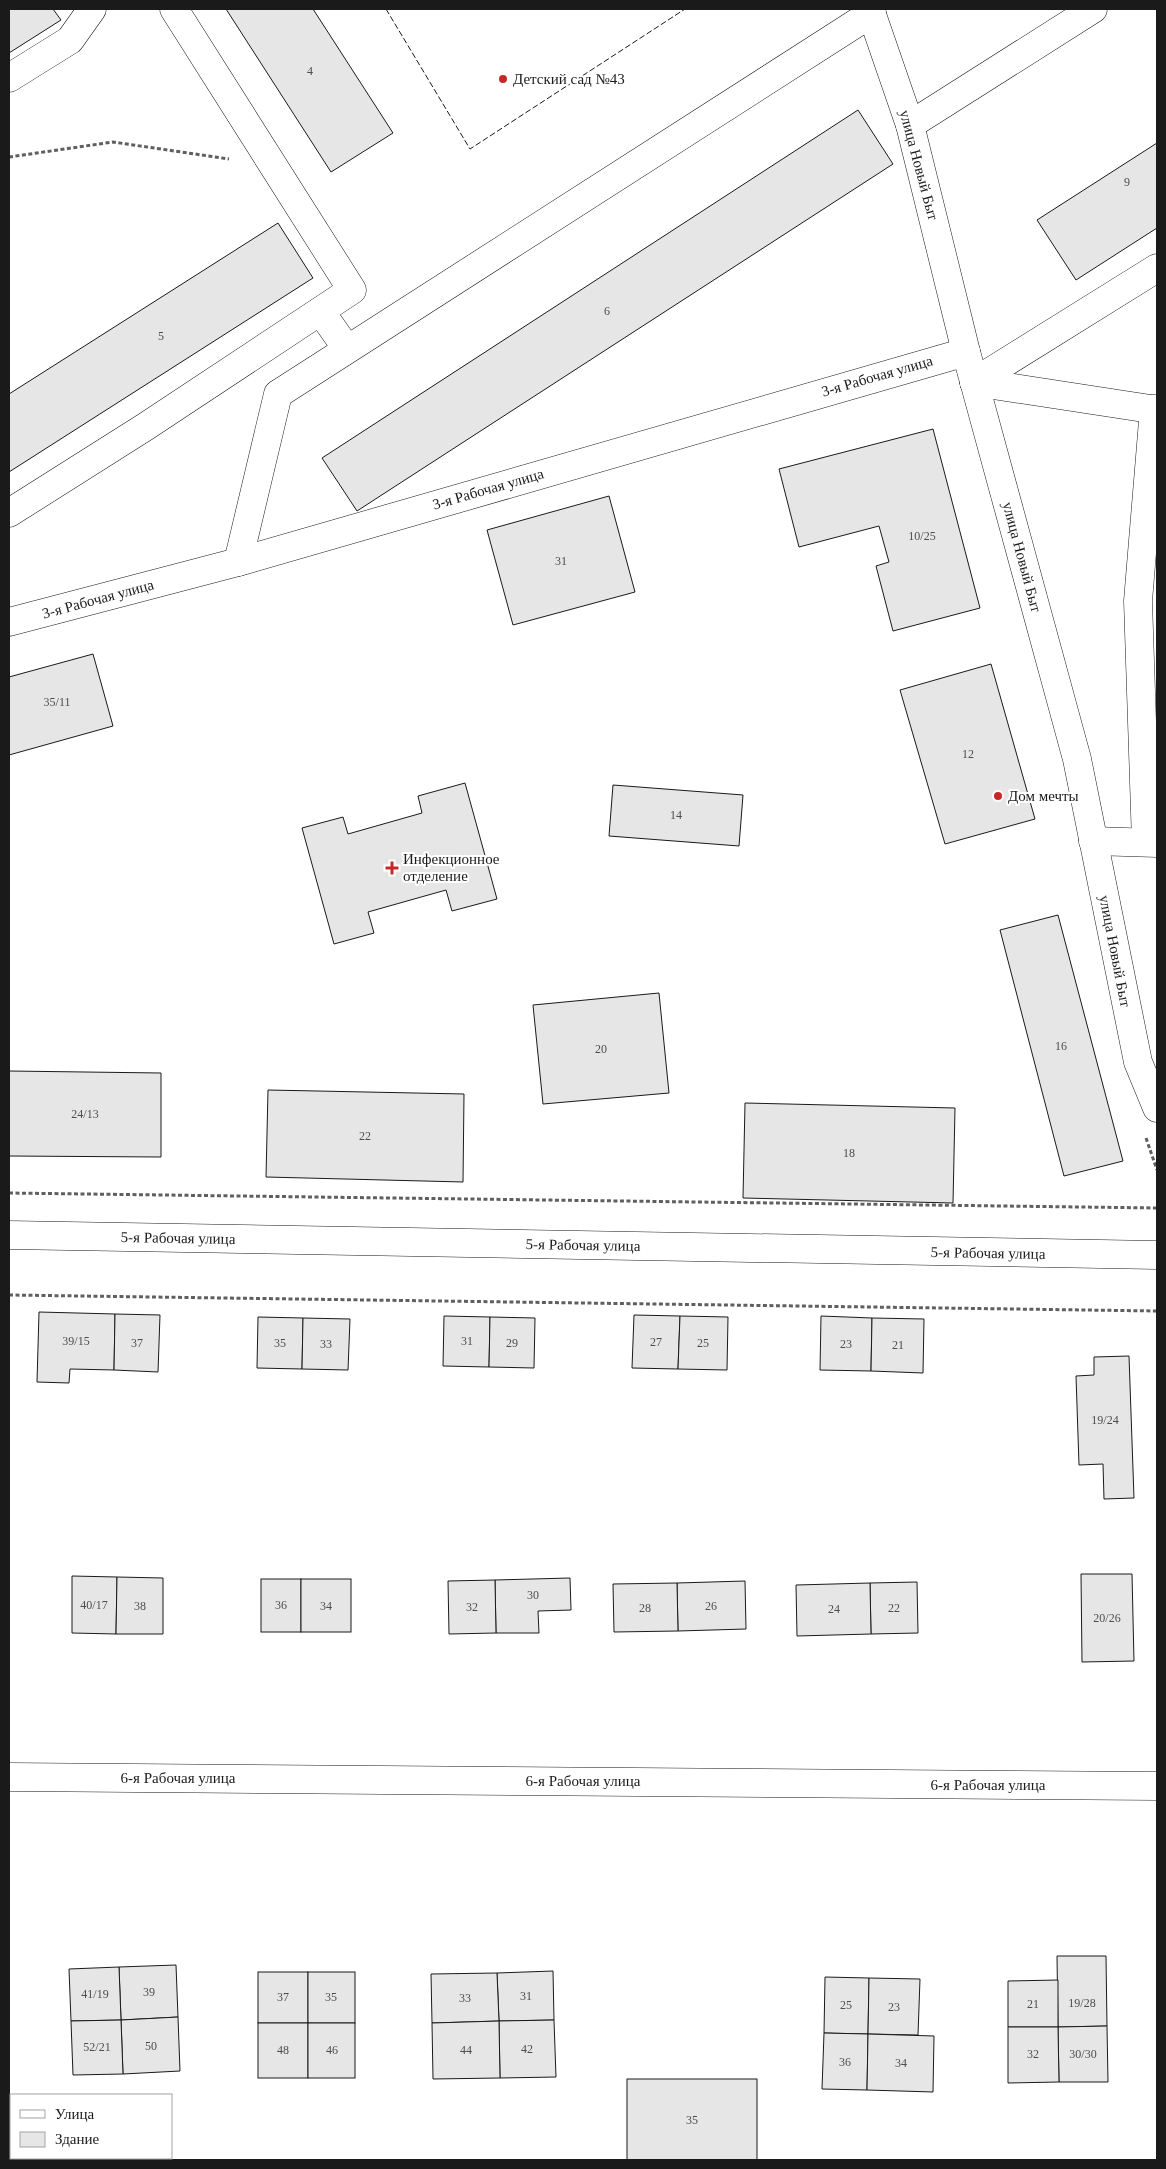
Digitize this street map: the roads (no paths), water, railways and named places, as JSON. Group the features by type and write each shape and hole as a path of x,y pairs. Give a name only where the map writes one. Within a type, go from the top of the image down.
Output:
{"street":[{"path":"9,78 70,40 92,9"},
{"path":"9,513 145,427 352,290 174,9"},
{"path":"910,125 1093,9"},
{"path":"238,562 278,394 871,11"},
{"name":"улица Новый Быт","path":"871,11 910,125 966,352 1077,759 1093,841 1157,1108"},
{"path":"974,382 1157,268"},
{"path":"321,312 347,349"},
{"name":"3-я Рабочая улица","path":"9,622 238,562 966,352"},
{"path":"974,382 1156,410 1138,600 1152,843 1093,841"},
{"name":"5-я Рабочая улица","path":"9,1235 1157,1256"},
{"name":"6-я Рабочая улица","path":"9,1777 1157,1786"}],"place":[{"name":"Детский сад №43","path":"503,79"},
{"name":"Дом мечты","path":"998,796"},
{"name":"Инфекционное отделение","path":"392,868"}]}
